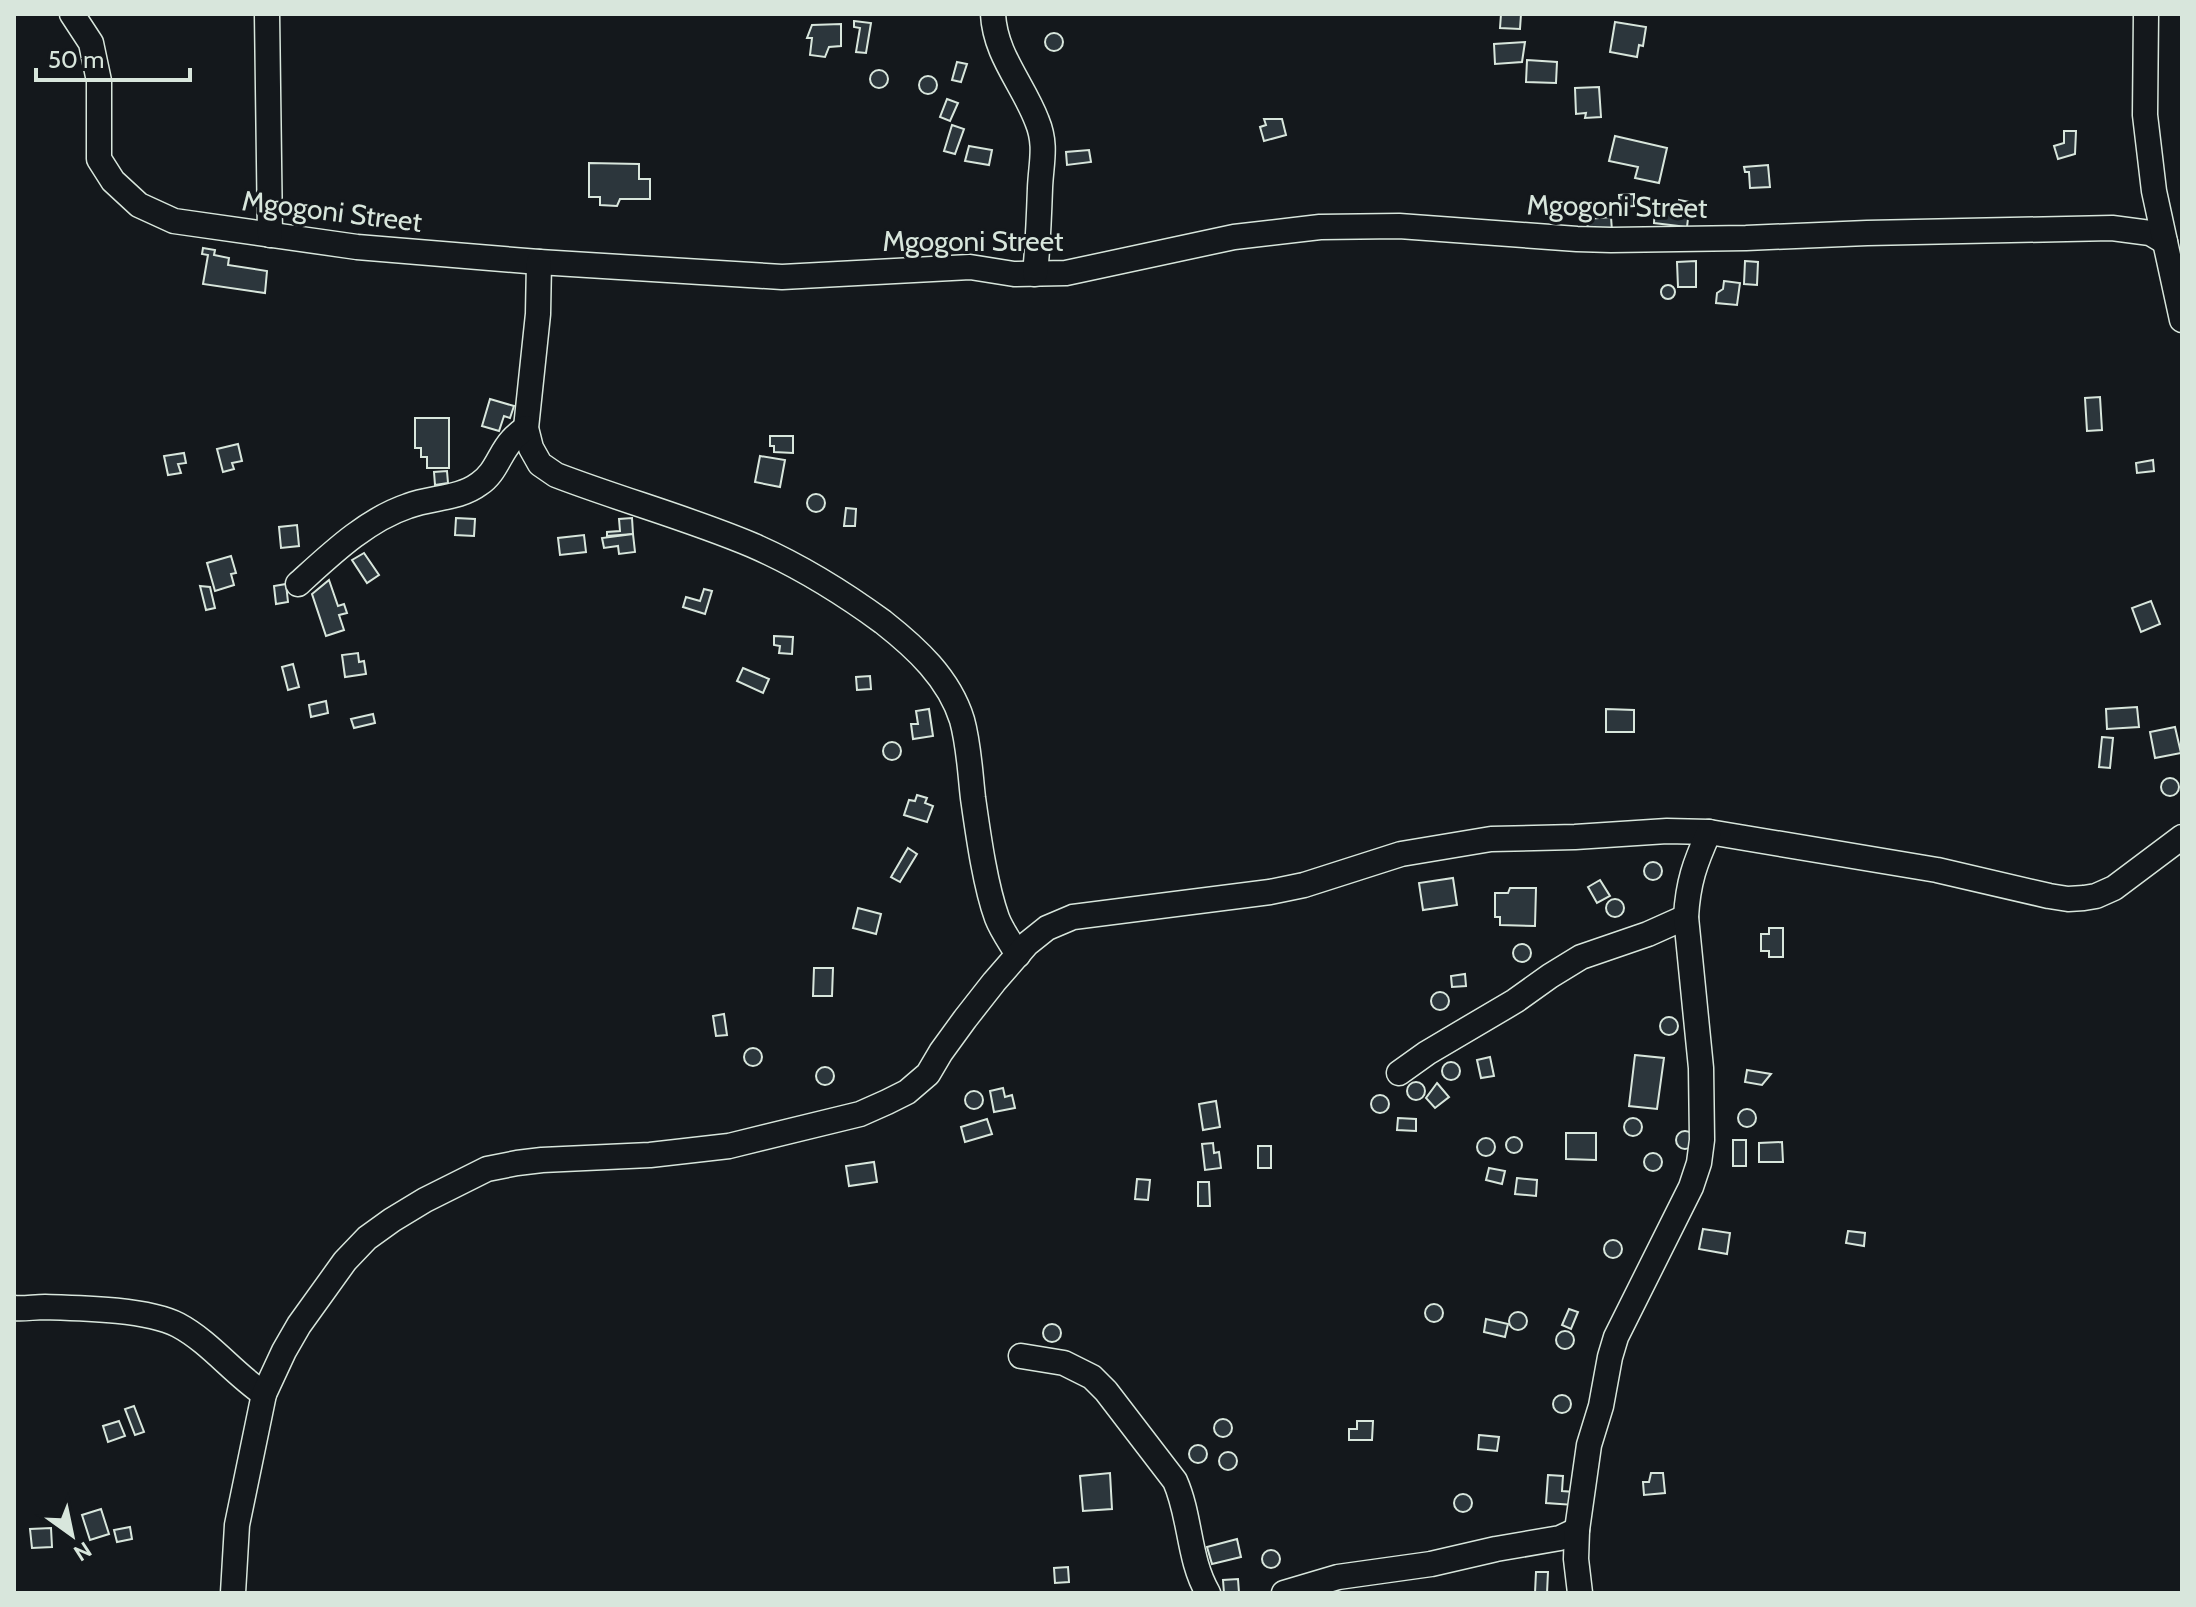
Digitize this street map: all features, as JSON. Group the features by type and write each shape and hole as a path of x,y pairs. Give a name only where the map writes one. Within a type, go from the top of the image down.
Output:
{"street":[{"name":"Mgogoni Street","path":"72,14 91,43 99,81 99,159 113,181 139,205 174,221 357,247 782,277 970,267 1014,274 1066,273 1234,237 1320,227 1399,226 1611,240 2112,228 2150,233 2165,242"},
{"path":"267,14 270,235"},
{"path":"993,14 999,49 1037,120 1044,143 1035,274"},
{"path":"2146,14 2145,115 2154,191 2182,320"},
{"path":"539,262 538,314 526,428 531,448 540,464 556,475 754,546 824,581 904,638 927,660 951,695 960,716 990,893 997,917 1018,955"},
{"path":"298,584 386,515 409,505 456,495 476,487 494,469 511,440 526,428"},
{"path":"233,1593 237,1525 264,1394 299,1325 345,1261 367,1238 425,1200 487,1169 517,1163 696,1151 764,1139 860,1114 907,1092 928,1074 965,1019 1027,944 1047,928 1073,917 1270,892 1304,885 1401,854 1491,839 1667,831 1709,832 1937,870 2068,899 2096,896 2114,888 2182,837"},
{"path":"1580,1593 1577,1530 1589,1445 1601,1406 1610,1357 1616,1337 1691,1187 1699,1163 1702,1140 1701,1068 1686,917 1693,866 1709,832"},
{"path":"1399,1073 1581,957 1686,917"},
{"path":"14,1308 83,1309 146,1315 165,1320 196,1337 264,1394"},
{"path":"1021,1356 1064,1363 1092,1377 1106,1391 1175,1481 1182,1498 1200,1578 1208,1593"},
{"path":"1284,1593 1560,1538 1577,1530"}],"building":[{"path":"1501,14 1521,14 1520,29 1500,28"},
{"path":"854,21 871,23 866,53 856,52 860,28 854,27"},
{"path":"1615,22 1646,27 1643,46 1639,45 1637,57 1610,52"},
{"path":"841,24 841,46 829,47 825,57 810,55 812,38 807,38 812,25"},
{"path":"1050,33 1058,33 1063,42 1061,49 1050,51 1045,46 1045,38"},
{"path":"1525,42 1522,62 1495,64 1494,44"},
{"path":"1527,60 1557,62 1556,83 1526,82"},
{"path":"957,62 967,64 961,82 952,80"},
{"path":"875,70 883,70 888,79 886,86 875,88 870,83 870,75"},
{"path":"924,76 932,76 937,85 935,92 924,94 919,89 919,81"},
{"path":"1599,87 1601,117 1585,118 1586,113 1576,114 1575,88"},
{"path":"947,99 958,103 950,121 940,117"},
{"path":"1264,119 1282,119 1286,135 1264,141 1260,127 1266,125"},
{"path":"952,125 964,129 955,154 944,151"},
{"path":"2064,131 2076,131 2075,154 2058,159 2054,146 2064,143"},
{"path":"1615,136 1667,148 1659,183 1635,178 1638,167 1609,161"},
{"path":"969,146 992,150 989,165 965,161"},
{"path":"1089,150 1091,162 1067,165 1066,152"},
{"path":"589,163 639,164 639,179 650,179 650,199 620,199 617,206 600,205 600,197 589,197"},
{"path":"1768,165 1770,187 1750,188 1749,172 1745,172 1744,167"},
{"path":"1634,194 1634,206 1620,207 1619,195"},
{"path":"1679,200 1690,202 1687,227 1654,223 1655,207 1678,210"},
{"path":"1611,217 1612,231 1588,233 1587,219"},
{"path":"203,248 215,250 214,255 229,258 228,265 267,271 265,293 203,284 208,255 202,254"},
{"path":"1696,261 1696,287 1678,287 1677,262"},
{"path":"1745,261 1758,262 1757,285 1744,284"},
{"path":"1724,281 1740,283 1737,305 1716,303 1717,293 1723,289"},
{"path":"1668,285 1675,292 1668,299 1661,292"},
{"path":"2100,397 2102,430 2087,431 2085,398"},
{"path":"490,399 514,406 510,418 504,416 499,431 482,426"},
{"path":"415,418 449,418 449,468 427,468 427,457 421,457 421,448 415,448"},
{"path":"770,436 793,436 793,453 774,452 774,446 770,446"},
{"path":"238,444 242,461 232,463 234,469 223,472 217,449"},
{"path":"184,453 186,463 178,464 181,473 168,475 164,456"},
{"path":"760,456 785,460 780,487 755,482"},
{"path":"2153,460 2154,471 2137,473 2136,463"},
{"path":"447,471 448,483 435,485 434,472"},
{"path":"812,494 820,494 825,503 823,510 812,512 807,507 807,499"},
{"path":"846,508 856,509 855,526 844,526"},
{"path":"456,518 475,519 474,536 455,535"},
{"path":"632,518 633,534 607,536 607,532 620,531 619,519"},
{"path":"297,525 299,546 281,548 279,527"},
{"path":"633,534 635,552 619,554 618,546 604,548 602,538"},
{"path":"584,535 586,552 560,555 558,538"},
{"path":"364,553 379,575 367,583 352,560"},
{"path":"231,556 236,573 231,574 234,585 215,591 207,563"},
{"path":"329,580 338,606 344,604 347,613 339,615 344,630 326,636 312,594"},
{"path":"286,584 288,602 276,604 274,586"},
{"path":"200,586 210,587 215,608 206,610"},
{"path":"704,589 712,591 705,614 683,607 686,597 700,601"},
{"path":"2151,601 2160,624 2141,632 2132,608"},
{"path":"774,636 793,637 792,654 779,653 780,646 774,645"},
{"path":"358,653 359,662 364,661 366,674 345,677 342,655"},
{"path":"293,664 299,687 288,690 282,667"},
{"path":"743,668 769,679 763,693 737,681"},
{"path":"870,676 871,689 857,690 856,677"},
{"path":"326,701 328,713 311,717 309,705"},
{"path":"2137,707 2139,727 2107,729 2106,709"},
{"path":"929,709 933,736 913,739 911,724 918,724 916,711"},
{"path":"1606,709 1634,710 1634,732 1606,732"},
{"path":"373,714 375,723 354,728 351,719"},
{"path":"2175,727 2181,753 2155,758 2150,732"},
{"path":"2102,737 2113,738 2110,768 2099,767"},
{"path":"888,742 896,742 901,751 899,758 888,760 883,755 883,747"},
{"path":"2170,778 2179,787 2170,796 2161,787"},
{"path":"917,795 927,798 925,803 933,806 927,822 904,815 909,800 915,801"},
{"path":"908,848 917,854 900,882 891,877"},
{"path":"1649,862 1657,862 1662,871 1660,878 1649,880 1644,875 1644,867"},
{"path":"1453,878 1457,905 1423,910 1419,883"},
{"path":"1600,880 1610,896 1597,903 1588,887"},
{"path":"1510,888 1536,888 1535,926 1500,925 1500,917 1495,917 1495,893 1508,893"},
{"path":"1611,899 1619,899 1624,908 1622,915 1611,917 1606,912 1606,904"},
{"path":"858,908 881,914 876,934 853,928"},
{"path":"1769,928 1783,928 1783,957 1769,957 1769,951 1761,951 1761,934 1769,934"},
{"path":"1518,944 1526,944 1531,953 1529,960 1518,962 1513,957 1513,949"},
{"path":"814,968 833,968 832,996 813,996"},
{"path":"1465,974 1466,986 1452,987 1451,976"},
{"path":"1436,992 1444,992 1449,1001 1447,1008 1436,1010 1431,1005 1431,997"},
{"path":"724,1014 727,1035 716,1036 713,1016"},
{"path":"1665,1017 1673,1017 1678,1026 1676,1033 1665,1035 1660,1030 1660,1022"},
{"path":"749,1048 757,1048 762,1057 760,1064 749,1066 744,1061 744,1053"},
{"path":"1635,1055 1664,1058 1657,1109 1629,1106"},
{"path":"1490,1057 1494,1076 1481,1078 1477,1060"},
{"path":"1447,1062 1455,1062 1460,1071 1458,1078 1447,1080 1442,1075 1442,1067"},
{"path":"821,1067 829,1067 834,1076 832,1083 821,1085 816,1080 816,1072"},
{"path":"1747,1070 1771,1074 1762,1085 1745,1082"},
{"path":"1412,1082 1420,1082 1425,1091 1423,1098 1412,1100 1407,1095 1407,1087"},
{"path":"1437,1083 1449,1097 1435,1108 1426,1098"},
{"path":"1003,1088 1005,1097 1012,1095 1015,1108 994,1112 990,1091"},
{"path":"970,1091 978,1091 983,1100 981,1107 970,1109 965,1104 965,1096"},
{"path":"1376,1095 1384,1095 1389,1104 1387,1111 1376,1113 1371,1108 1371,1100"},
{"path":"1216,1101 1220,1127 1203,1130 1199,1104"},
{"path":"1743,1109 1751,1109 1756,1118 1754,1125 1743,1127 1738,1122 1738,1114"},
{"path":"1398,1118 1416,1119 1416,1131 1397,1130"},
{"path":"1629,1118 1637,1118 1642,1127 1640,1134 1629,1136 1624,1131 1624,1123"},
{"path":"987,1119 992,1134 965,1142 961,1127"},
{"path":"1685,1131 1694,1140 1685,1149 1676,1140"},
{"path":"1566,1133 1596,1133 1596,1160 1566,1159"},
{"path":"1514,1137 1522,1145 1514,1153 1506,1145"},
{"path":"1482,1138 1490,1138 1495,1147 1493,1154 1482,1156 1477,1151 1477,1143"},
{"path":"1733,1140 1746,1140 1746,1166 1733,1166"},
{"path":"1782,1142 1783,1162 1759,1162 1759,1143"},
{"path":"1213,1143 1214,1153 1219,1152 1221,1168 1205,1170 1202,1144"},
{"path":"1258,1146 1271,1146 1271,1168 1258,1168"},
{"path":"1649,1153 1657,1153 1662,1162 1660,1169 1649,1171 1644,1166 1644,1158"},
{"path":"874,1162 877,1182 849,1186 846,1166"},
{"path":"1489,1168 1505,1171 1502,1184 1486,1180"},
{"path":"1517,1178 1537,1180 1536,1196 1515,1194"},
{"path":"1137,1179 1150,1180 1148,1200 1135,1199"},
{"path":"1198,1182 1209,1182 1210,1206 1198,1206"},
{"path":"1703,1229 1730,1233 1727,1254 1699,1249"},
{"path":"1848,1231 1865,1233 1864,1246 1846,1243"},
{"path":"1609,1240 1617,1240 1622,1249 1620,1256 1609,1258 1604,1253 1604,1245"},
{"path":"1430,1304 1438,1304 1443,1313 1441,1320 1430,1322 1425,1317 1425,1309"},
{"path":"1569,1309 1578,1312 1571,1329 1562,1325"},
{"path":"1518,1312 1527,1321 1518,1330 1509,1321"},
{"path":"1486,1319 1508,1324 1505,1337 1484,1332"},
{"path":"1048,1324 1056,1324 1061,1333 1059,1340 1048,1342 1043,1337 1043,1329"},
{"path":"1561,1331 1569,1331 1574,1340 1572,1347 1561,1349 1556,1344 1556,1336"},
{"path":"1558,1395 1566,1395 1571,1404 1569,1411 1558,1413 1553,1408 1553,1400"},
{"path":"134,1406 144,1432 135,1435 125,1409"},
{"path":"1219,1419 1227,1419 1232,1428 1230,1435 1219,1437 1214,1432 1214,1424"},
{"path":"119,1421 125,1436 108,1442 103,1426"},
{"path":"1357,1421 1373,1421 1372,1440 1349,1440 1349,1429 1357,1429"},
{"path":"1479,1435 1499,1437 1497,1451 1478,1449"},
{"path":"1194,1445 1202,1445 1207,1454 1205,1461 1194,1463 1189,1458 1189,1450"},
{"path":"1224,1452 1232,1452 1237,1461 1235,1468 1224,1470 1219,1465 1219,1457"},
{"path":"1110,1473 1112,1509 1083,1511 1080,1476"},
{"path":"1651,1473 1663,1473 1665,1493 1644,1495 1643,1482 1649,1482"},
{"path":"1548,1475 1563,1476 1562,1491 1575,1492 1574,1505 1546,1503"},
{"path":"1459,1494 1467,1494 1472,1503 1470,1510 1459,1512 1454,1507 1454,1499"},
{"path":"101,1509 109,1534 90,1540 82,1515"},
{"path":"130,1527 132,1539 117,1542 114,1530"},
{"path":"51,1528 52,1547 32,1548 30,1529"},
{"path":"1237,1539 1241,1557 1212,1564 1207,1547"},
{"path":"1267,1550 1275,1550 1280,1559 1278,1566 1267,1568 1262,1563 1262,1555"},
{"path":"1068,1567 1069,1582 1055,1583 1054,1568"},
{"path":"1536,1572 1548,1572 1547,1593 1535,1593"},
{"path":"1238,1579 1239,1593 1224,1593 1223,1580"}]}
